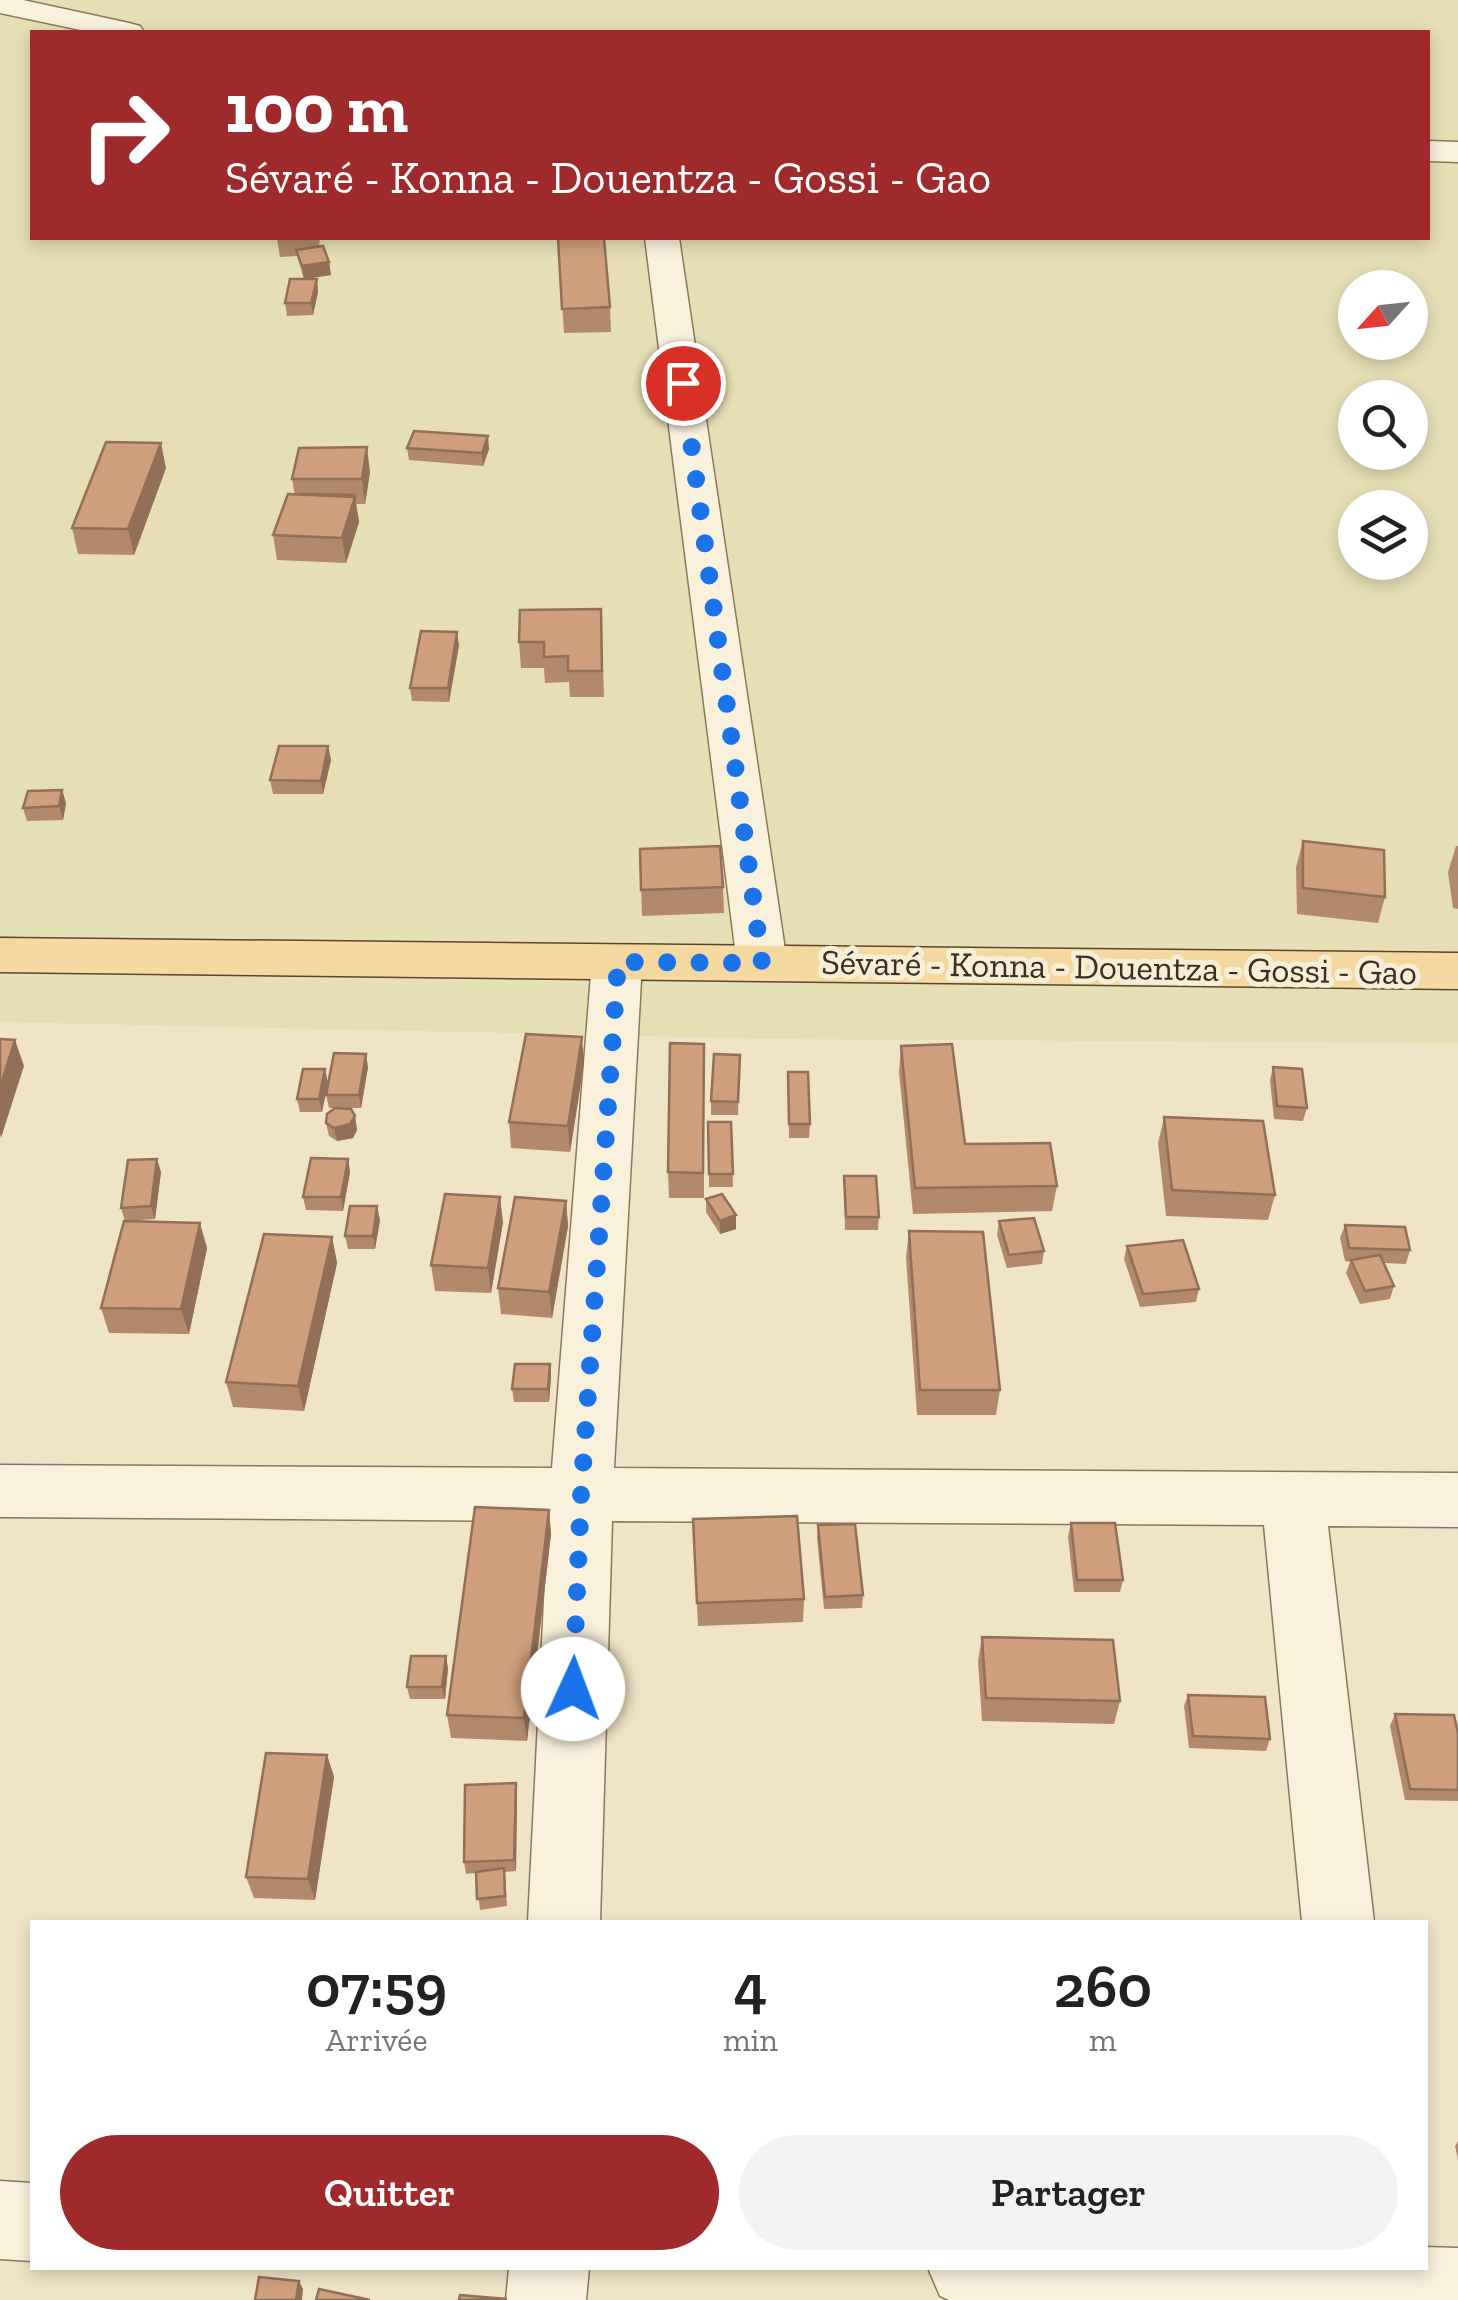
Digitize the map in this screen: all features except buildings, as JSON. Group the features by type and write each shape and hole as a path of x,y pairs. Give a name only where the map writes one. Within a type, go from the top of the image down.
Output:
{"main road":[{"name":"Sévaré - Konna - Douentza - Gossi - Gao","path":"0,955 1458,971"}],"street":[{"path":"0,4 120,30"},
{"path":"1430,151 1458,152"},
{"path":"662,240 762,963"},
{"path":"564,1920 581,1495 618,962"},
{"path":"0,1491 1458,1500"},
{"path":"1292,1499 1338,1920"},
{"path":"0,2220 30,2222"},
{"path":"546,2300 549,2270"},
{"path":"1019,2270 1458,2288"}],"shaded area":[{"path":"0,0 1458,0 1458,1043 780,1039 0,1022"}],"route":[{"path":"573,1689 581,1495 618,962 762,963 683,383"}]}
